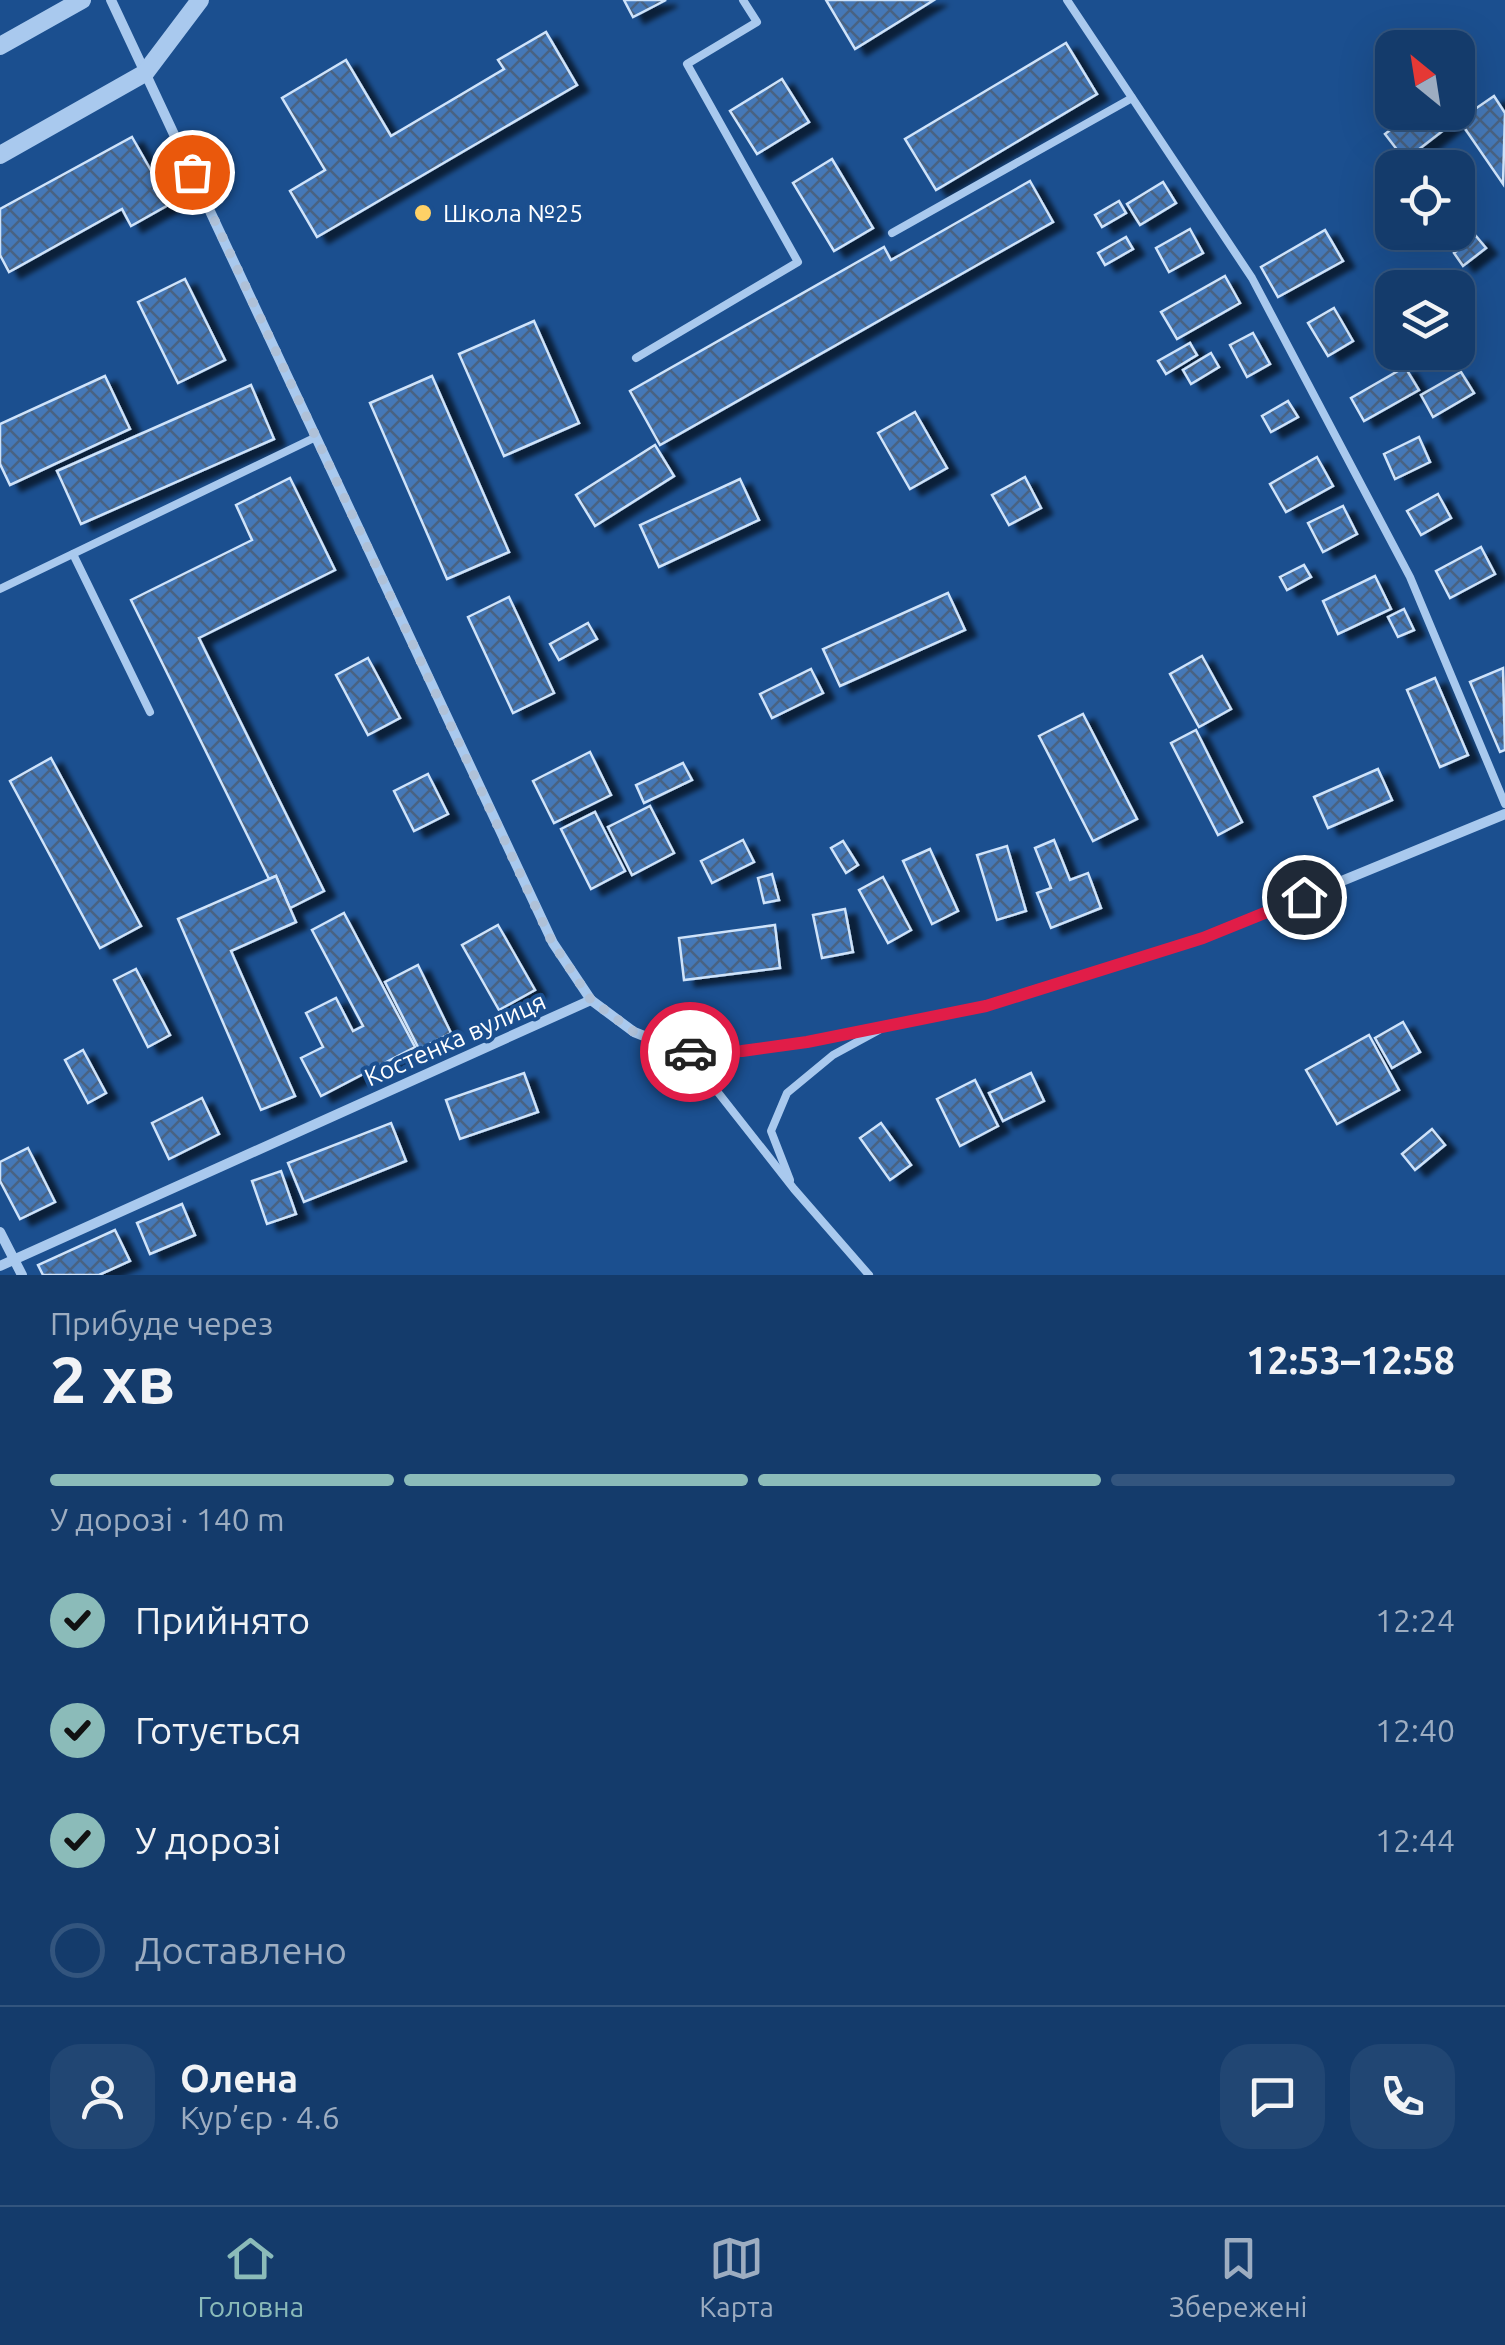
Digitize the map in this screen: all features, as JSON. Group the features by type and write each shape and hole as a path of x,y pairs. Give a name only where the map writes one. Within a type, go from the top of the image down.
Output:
{"street":[{"path":"0,46 82,0"},
{"path":"111,0 552,942 591,1000 634,1032 687,1052 742,1051 986,1006 1203,938 1505,814"},
{"path":"0,155 146,72 200,0"},
{"name":"Костенка вулиця","path":"0,1266 591,1000"},
{"path":"0,1232 22,1275"}],"lane":[{"path":"636,358 798,262 687,64 757,22 742,0"},
{"path":"1067,0 1252,278 1410,577 1505,804"},
{"path":"892,233 1132,98"},
{"path":"0,589 316,437"},
{"path":"73,554 150,712"},
{"path":"794,1189 772,1131 787,1093 832,1054 892,1023"},
{"path":"687,1052 794,1189 869,1275"}],"building":[{"path":"624,0 666,0 633,17"},
{"path":"826,0 934,0 855,49"},
{"path":"546,32 577,85 317,237 290,191 325,170 282,98 346,60 391,136 504,69 498,60"},
{"path":"1066,43 1097,94 936,190 905,139"},
{"path":"782,79 809,122 757,154 730,111"},
{"path":"1494,96 1505,113 1503,184 1466,130 1475,130 1475,109"},
{"path":"1390,130 1444,130 1418,150 1397,150 1385,134"},
{"path":"132,137 170,204 131,226 122,209 9,272 0,255 0,209"},
{"path":"832,159 873,228 834,251 793,183"},
{"path":"1030,181 1053,222 660,445 630,391 884,247 891,260"},
{"path":"1163,182 1176,203 1140,225 1127,204"},
{"path":"1119,201 1126,213 1102,227 1095,215"},
{"path":"1190,229 1203,253 1169,272 1156,248"},
{"path":"1325,230 1343,261 1278,297 1261,267"},
{"path":"1126,237 1133,249 1105,265 1098,253"},
{"path":"1475,237 1486,248 1463,266 1454,253 1475,250"},
{"path":"1225,276 1240,303 1177,339 1161,312"},
{"path":"185,279 225,360 178,383 138,302"},
{"path":"1334,308 1353,341 1328,356 1308,323"},
{"path":"534,321 579,423 504,456 459,354"},
{"path":"1253,333 1270,364 1247,377 1230,345"},
{"path":"1190,343 1197,355 1166,374 1158,361"},
{"path":"1211,353 1219,367 1191,384 1183,370"},
{"path":"1400,370 1407,370 1419,390 1364,421 1351,398"},
{"path":"1461,372 1474,393 1433,417 1421,395"},
{"path":"105,376 130,429 10,485 0,464 0,424"},
{"path":"432,376 509,552 447,579 370,403"},
{"path":"251,385 274,439 81,524 57,471"},
{"path":"1288,401 1298,417 1271,432 1262,416"},
{"path":"915,412 947,468 910,489 878,433"},
{"path":"1419,437 1430,462 1395,479 1384,454"},
{"path":"655,445 674,476 595,526 576,495"},
{"path":"1317,457 1333,486 1286,512 1270,484"},
{"path":"1025,477 1041,508 1009,525 992,495"},
{"path":"290,478 335,570 199,638 324,891 290,908 276,876 269,879 131,600 252,540 236,505"},
{"path":"740,479 759,520 659,567 640,525"},
{"path":"1438,494 1451,518 1421,535 1407,511"},
{"path":"1343,506 1357,534 1323,552 1308,523"},
{"path":"1481,547 1495,574 1450,598 1436,571"},
{"path":"1304,565 1311,577 1287,590 1280,577"},
{"path":"1375,576 1391,609 1338,634 1323,601"},
{"path":"948,593 965,630 840,686 823,649"},
{"path":"509,597 554,693 513,713 468,617"},
{"path":"1404,609 1414,630 1398,637 1388,617"},
{"path":"588,623 597,639 559,660 550,644"},
{"path":"1202,656 1231,709 1199,727 1170,674"},
{"path":"368,658 400,718 368,735 336,675"},
{"path":"1503,668 1505,750 1500,752 1470,682"},
{"path":"811,669 823,693 772,718 760,694"},
{"path":"1435,678 1468,755 1440,767 1407,690"},
{"path":"1083,714 1137,819 1093,841 1039,736"},
{"path":"1196,730 1242,822 1218,835 1171,743"},
{"path":"590,752 611,795 554,823 533,781"},
{"path":"51,758 141,926 100,948 10,781"},
{"path":"683,763 692,780 644,803 636,785"},
{"path":"1378,769 1392,800 1328,828 1314,797"},
{"path":"428,774 448,814 414,831 394,791"},
{"path":"650,806 674,853 632,875 608,827"},
{"path":"595,812 625,871 591,889 561,829"},
{"path":"743,840 754,862 712,883 701,861"},
{"path":"1054,840 1070,880 1088,873 1101,908 1051,928 1037,893 1051,888 1035,848"},
{"path":"843,841 858,865 846,873 831,848"},
{"path":"1007,846 1026,911 997,920 977,855"},
{"path":"930,849 958,911 932,924 903,861"},
{"path":"772,874 779,900 764,903 758,878"},
{"path":"276,876 296,922 231,951 295,1096 261,1110 178,919"},
{"path":"883,877 911,930 888,943 859,890"},
{"path":"845,909 853,952 822,958 813,915"},
{"path":"344,913 415,1047 321,1096 301,1058 323,1047 306,1013 336,998 353,1031 363,1026 312,930"},
{"path":"498,925 535,990 499,1010 462,945"},
{"path":"775,925 780,968 684,980 679,938"},
{"path":"418,965 451,1033 419,1049 385,982"},
{"path":"136,969 170,1035 148,1047 114,980"},
{"path":"1403,1022 1420,1052 1392,1068 1375,1038"},
{"path":"1369,1035 1399,1090 1337,1124 1306,1070"},
{"path":"83,1050 106,1093 88,1103 65,1060"},
{"path":"524,1073 538,1112 460,1139 446,1100"},
{"path":"1031,1073 1044,1101 1003,1121 989,1093"},
{"path":"975,1080 998,1126 960,1146 937,1099"},
{"path":"202,1098 219,1134 169,1159 152,1123"},
{"path":"391,1123 406,1161 304,1202 288,1163"},
{"path":"881,1123 911,1165 890,1180 860,1138"},
{"path":"1432,1129 1445,1145 1415,1170 1402,1154"},
{"path":"28,1148 55,1202 20,1219 0,1181 0,1162"},
{"path":"281,1171 296,1214 267,1224 252,1181"},
{"path":"182,1204 195,1235 150,1254 137,1223"},
{"path":"115,1230 130,1261 99,1275 43,1275 38,1265"}],"way so far":[{"path":"192,172 552,942 591,1000 634,1032 690,1052"}],"place":[{"name":"Школа №25","path":"423,213"}],"route":[{"path":"690,1052 742,1051 807,1042 986,1006 1203,938 1304,897"}]}
